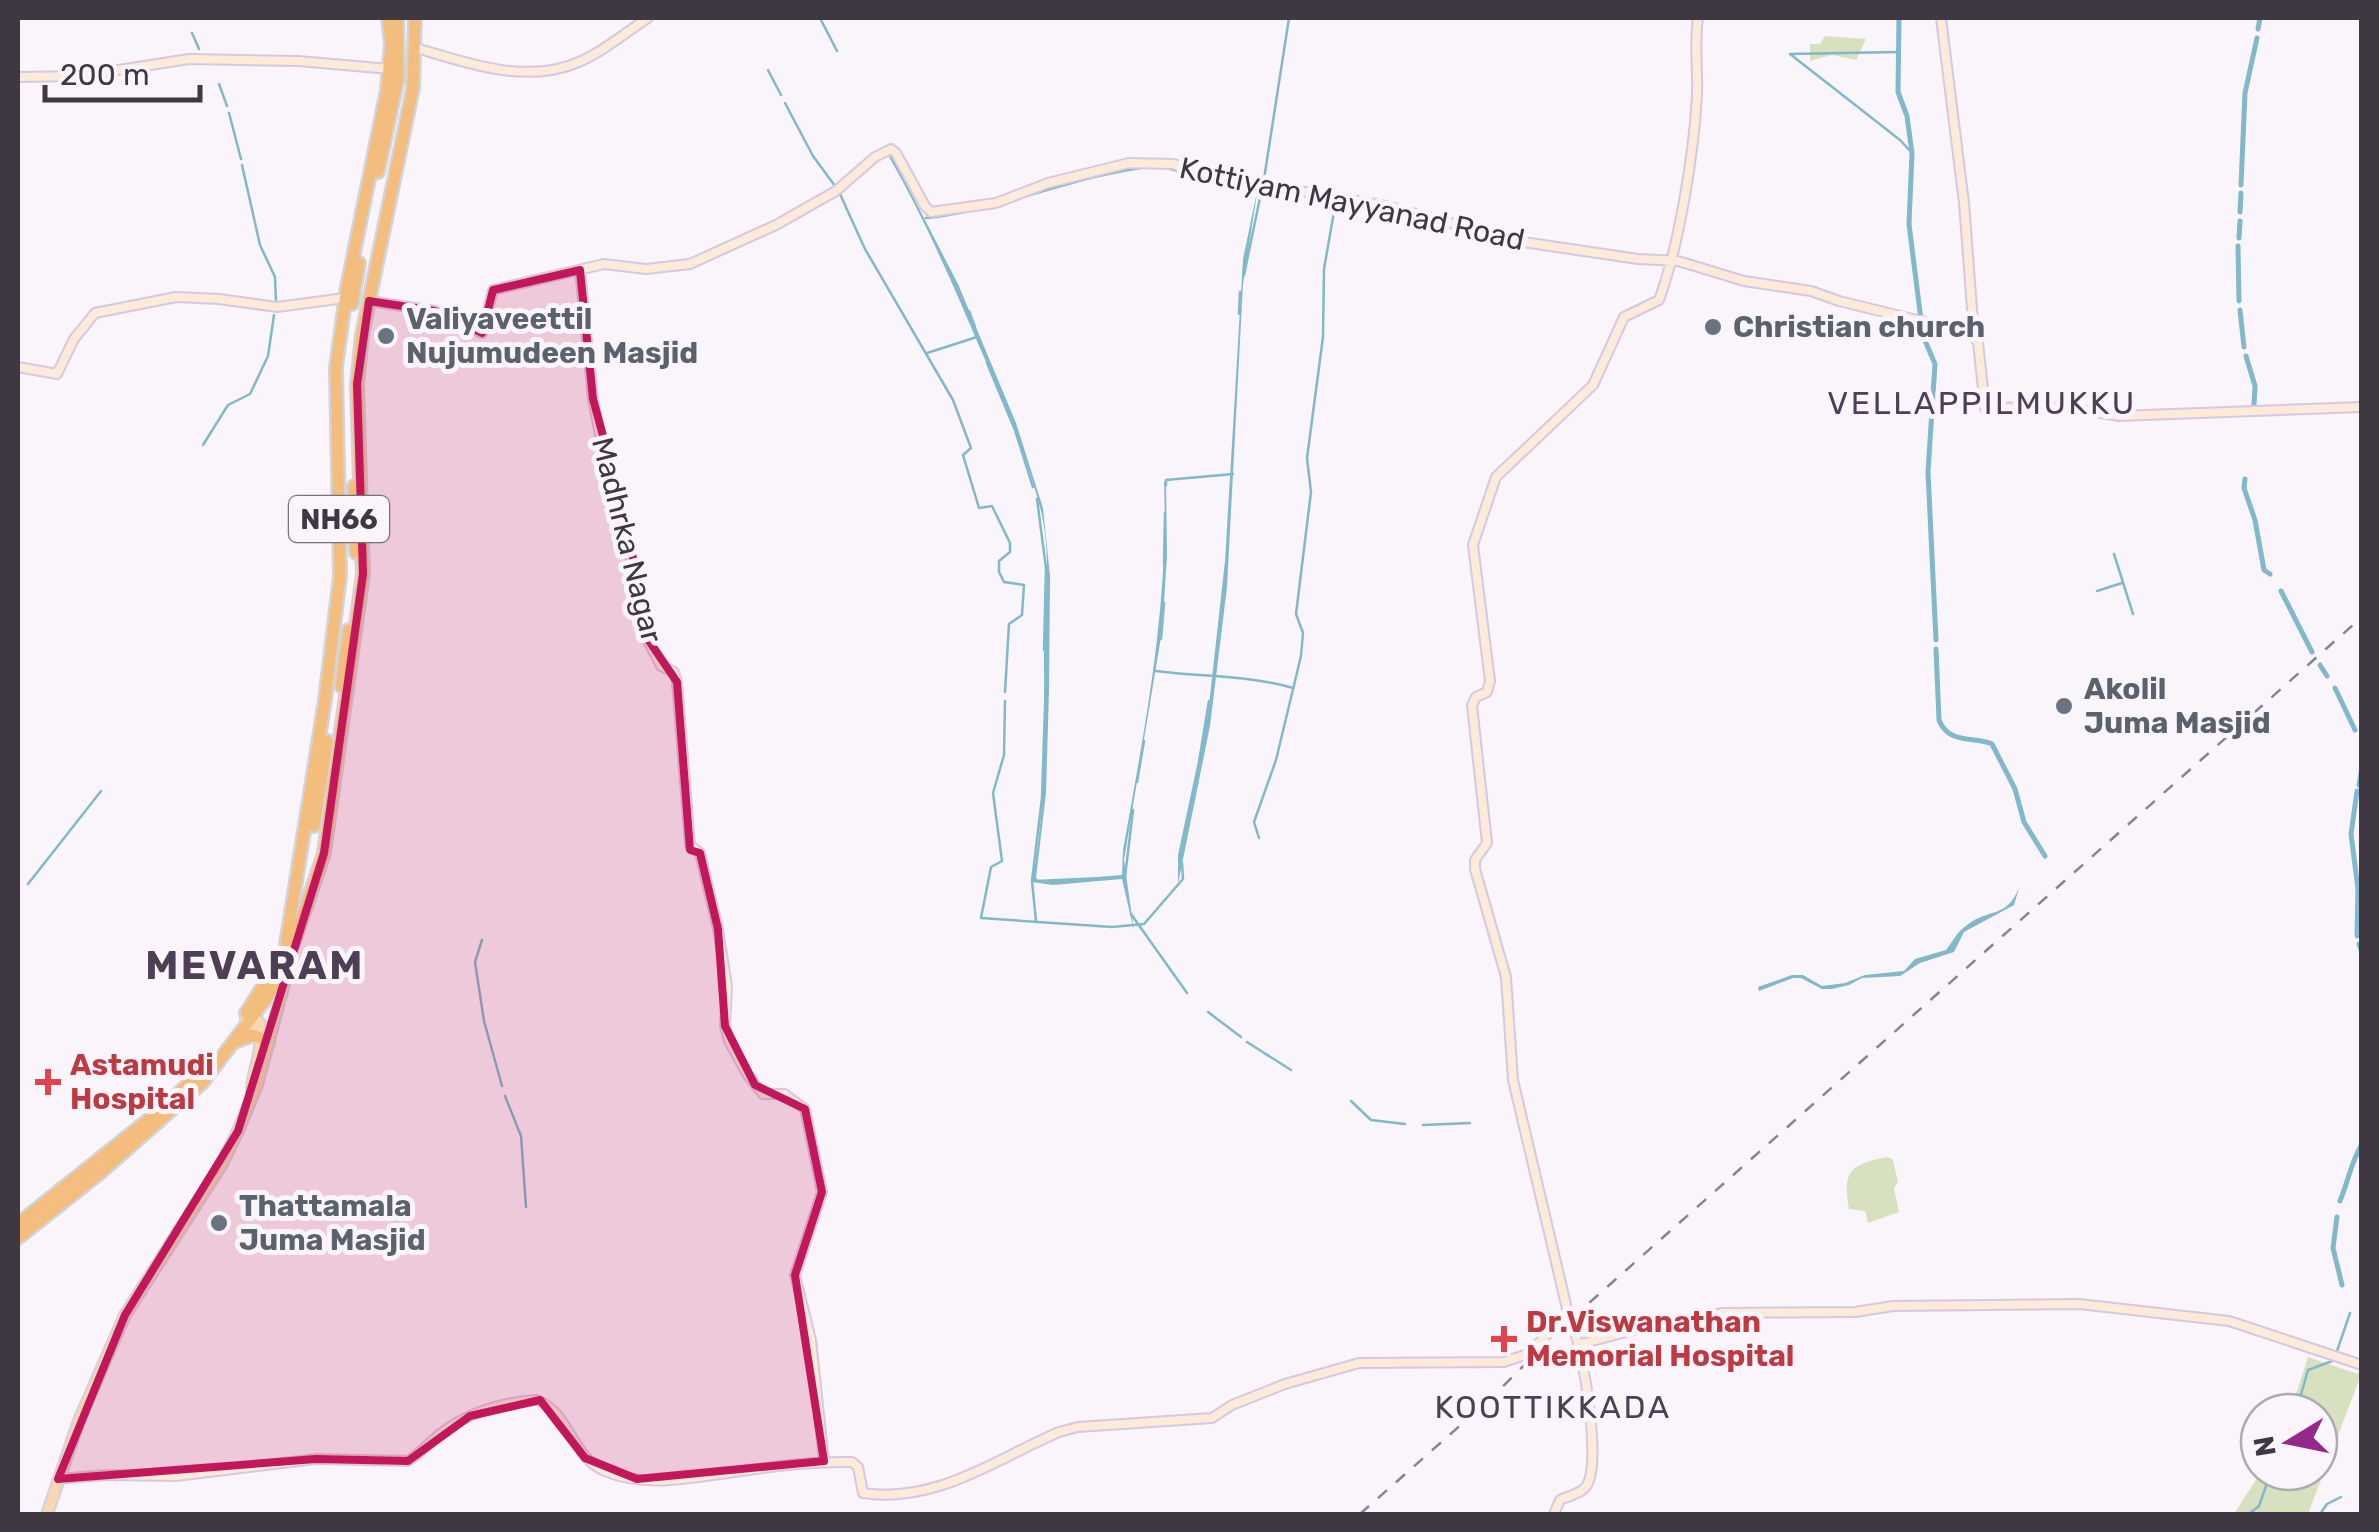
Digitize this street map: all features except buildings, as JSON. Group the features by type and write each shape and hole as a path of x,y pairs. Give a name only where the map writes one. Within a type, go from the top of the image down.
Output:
{"highway":[{"name":"NH66","path":"18,1238 203,1082 234,1042 288,938 340,576 336,367 345,298 390,68 388,18"},
{"path":"298,878 310,847 320,794 347,576 341,398 344,346 398,78 396,18"},
{"path":"316,877 357,574 353,346 408,78 407,18"},
{"name":"NH66","path":"18,1224 174,1099 268,996 294,942 316,877 337,773 363,574 357,384 369,301 413,88 416,18"},
{"path":"234,1042 245,1036 265,1041"}],"main road":[{"path":"47,1514 80,1418 125,1315 222,1164 252,1095 294,942"},
{"path":"248,1018 265,1041"}],"street":[{"path":"416,48 530,74 568,66 648,18"},
{"path":"1554,1514 1560,1500 1584,1490 1589,1483 1587,1392 1581,1344 1568,1313 1513,1080 1506,977 1475,869 1475,860 1487,843 1472,705 1476,697 1487,692 1490,681 1473,542 1496,477 1592,385 1624,317 1660,300 1672,260 1695,124 1694,46 1698,18"},
{"path":"1941,18 1985,408 2063,407 2120,416 2362,407"},
{"path":"18,77 80,76 188,59 390,68"},
{"name":"Kottiyam Mayyanad Road","path":"369,301 436,311 480,333 494,290 604,264 646,269 690,264 791,216 836,190 876,157 891,150 896,152 932,212 996,203 1048,183 1129,163 1173,164 1236,180 1386,206 1523,242 1638,259 1672,260 1744,281 1811,290 1838,301 1974,335"},
{"name":"Madhrka Nagar","path":"580,270 593,399 628,527 645,635 661,666 674,672 678,682 690,844 700,853 718,930 727,986 726,1026 748,1074 763,1094 784,1094 805,1108 822,1192 794,1275 811,1340 824,1461"},
{"path":"18,367 57,374 74,339 94,312 158,299 220,299 284,308 322,298 345,298"},
{"path":"1581,1344 1656,1324 1722,1313 2079,1304 2229,1321 2362,1365"},
{"path":"58,1478 176,1476 316,1460 408,1461 470,1416 507,1403 536,1400 559,1415 585,1458 601,1470 623,1476 652,1481 687,1480 824,1461 856,1464 863,1493 915,1492 943,1487 1059,1432 1078,1427 1212,1418 1232,1405 1280,1386 1360,1363 1504,1362 1528,1354 1568,1313"}],"highlighted area":[{"path":"580,270 593,399 628,527 645,635 677,682 690,850 700,853 718,929 725,1026 755,1085 805,1109 822,1192 795,1275 824,1461 637,1479 585,1458 540,1400 470,1416 408,1461 316,1459 58,1479 125,1315 238,1131 324,853 363,574 357,384 369,301 435,311 482,333 493,290"}],"green space":[{"path":"1825,36 1866,39 1856,60 1832,55 1810,61 1810,44 1820,44"},
{"path":"1888,1157 1893,1160 1898,1182 1894,1188 1899,1212 1868,1223 1865,1211 1849,1209 1849,1177 1858,1166"},
{"path":"2308,1357 2361,1375 2339,1433 2339,1392 2297,1392"},
{"path":"2248,1492 2316,1492 2308,1514 2234,1514"}],"water":[{"path":"891,154 958,284 1016,423 1043,508 1050,576 1046,793 1036,878 1040,882 1122,875 1123,850 1159,621 1166,481 1167,557 1162,631 1124,860 1134,931 1122,879 1053,885 1032,882 1042,800 1045,530 1022,451 999,393 938,253 888,155"},
{"path":"1258,187 1243,284 1227,587 1210,726 1178,884 1178,855 1208,714 1225,561 1243,259"},
{"path":"2019,888 2014,905 1964,932 1954,952 1920,963 1900,976 1862,978 1832,989 1793,978 1759,991 1758,987 1792,975 1803,975 1822,986 1865,975 1904,971 1915,959 1946,950 1967,925 2008,905"}],"waterway":[{"path":"820,18 837,51"},
{"path":"1264,179 1289,18"},
{"path":"1899,18 1898,92 1907,116 1912,153 1909,224 1923,336 1935,364 1928,472 1936,640"},
{"path":"2258,29 2260,18"},
{"path":"192,33 199,49"},
{"path":"2241,185 2245,93 2257,38"},
{"path":"1898,52 1790,54 1912,153"},
{"path":"768,70 781,95"},
{"path":"219,84 227,106"},
{"path":"785,103 813,156 835,186"},
{"path":"229,113 241,159"},
{"path":"242,165 260,245 275,277 276,303"},
{"path":"926,218 1149,167"},
{"path":"1162,167 1240,186 1271,189"},
{"path":"1244,275 1261,193"},
{"path":"2240,212 2241,193"},
{"path":"840,194 865,249 953,400 971,448 963,455 979,508 992,506 1010,543 1010,552 999,561 999,572 1004,582 1024,585 1022,615 1009,624 1005,692"},
{"path":"1259,838 1254,822 1276,760 1301,656 1303,633 1296,614 1311,492 1307,458 1323,337 1324,269 1333,200"},
{"path":"2239,238 2240,221"},
{"path":"2238,246 2239,301"},
{"path":"1239,314 1240,292"},
{"path":"2240,310 2244,347"},
{"path":"969,311 975,327"},
{"path":"203,445 228,405 250,394 268,356 274,315"},
{"path":"927,353 977,337"},
{"path":"2246,356 2255,386 2254,405"},
{"path":"987,363 1033,487"},
{"path":"1166,485 1166,480 1233,474"},
{"path":"2245,479 2264,570 2270,574"},
{"path":"1037,499 1046,568 1044,650"},
{"path":"1164,565 1165,513"},
{"path":"2114,554 2133,614"},
{"path":"2097,591 2122,583"},
{"path":"2281,591 2312,652"},
{"path":"1161,639 1164,603"},
{"path":"1936,649 1939,720 1943,728 1955,736 1992,744 2015,789 2024,822 2045,856"},
{"path":"2320,665 2327,676"},
{"path":"1156,671 1242,678 1293,688"},
{"path":"1036,921 1032,881 1042,798 1046,678"},
{"path":"2335,688 2355,730"},
{"path":"1005,701 1004,755 993,793 1002,861 991,867 981,918 1112,927 1144,924 1183,879 1182,863"},
{"path":"1199,762 1209,701"},
{"path":"1137,782 1144,741"},
{"path":"2359,785 2362,768"},
{"path":"28,884 101,791"},
{"path":"2357,791 2351,834 2358,889 2357,936"},
{"path":"1125,877 1133,810"},
{"path":"1036,881 1103,878"},
{"path":"1131,914 1187,993"},
{"path":"482,940 475,962 484,1021 502,1086"},
{"path":"2359,944 2362,952"},
{"path":"2362,991 2362,1022"},
{"path":"1208,1012 1241,1037"},
{"path":"1247,1042 1291,1070"},
{"path":"505,1096 521,1136 526,1207"},
{"path":"1351,1101 1371,1120 1405,1124"},
{"path":"1423,1125 1470,1123"},
{"path":"2340,1201 2362,1144"},
{"path":"2337,1217 2333,1248 2342,1285"},
{"path":"2337,1351 2350,1313"},
{"path":"2302,1392 2308,1370 2335,1360"},
{"path":"2249,1514 2259,1506 2264,1492"},
{"path":"2320,1514 2327,1504 2341,1497"}],"railway":[{"path":"1360,1514 1489,1400 1571,1319 2362,617"}],"place":[{"name":"Christian church","path":"1713,327"},
{"name":"Valiyaveettil Nujumudeen Masjid","path":"386,336"},
{"name":"Akolil Juma Masjid","path":"2064,706"},
{"name":"Astamudi Hospital","path":"48,1082"},
{"name":"Thattamala Juma Masjid","path":"219,1223"},
{"name":"Dr.Viswanathan Memorial Hospital","path":"1504,1339"}],"district":[{"name":"VELLAPPILMUKKU","path":"1982,403"},
{"name":"MEVARAM","path":"255,965"},
{"name":"KOOTTIKKADA","path":"1553,1407"}]}
